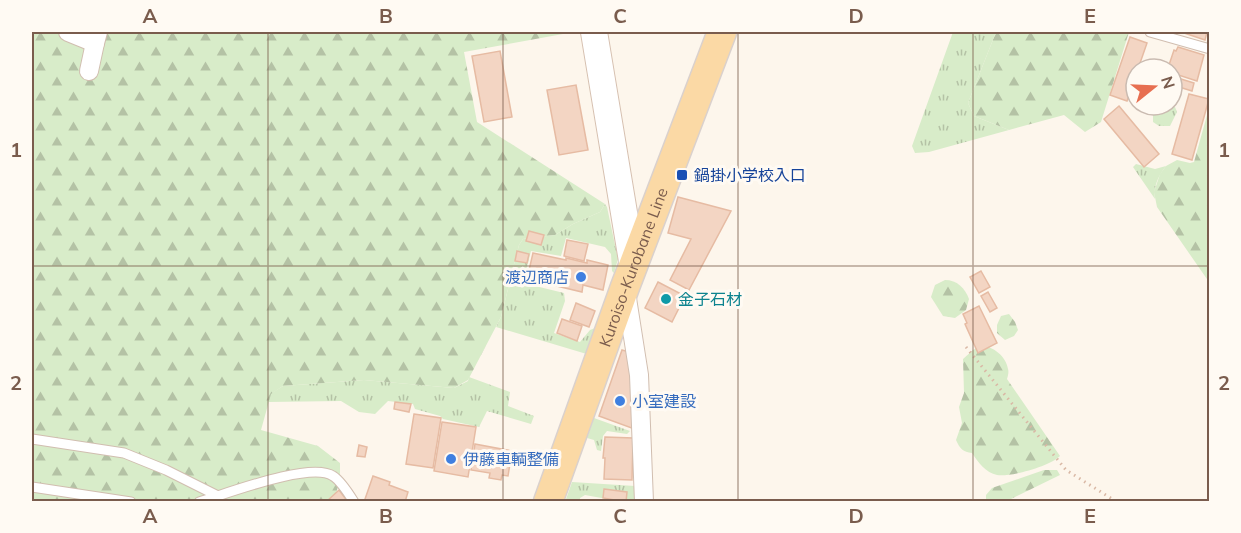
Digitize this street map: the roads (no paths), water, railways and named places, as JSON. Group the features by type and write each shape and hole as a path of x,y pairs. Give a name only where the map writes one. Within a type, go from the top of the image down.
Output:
{"main road":[{"name":"Kuroiso-Kurobane Line","path":"548,501 629,277 722,32"}],"street":[{"path":"68,32 97,37 89,71"},
{"path":"594,32 629,277 639,375 644,501"}],"lane":[{"path":"1150,32 1209,49"},
{"path":"32,438 124,453 166,470 218,496"},
{"path":"199,501 295,473 316,471 333,476 354,501"},
{"path":"32,487 131,501"}],"place":[{"name":"鍋掛小学校入口","path":"682,175"},
{"name":"渡辺商店","path":"581,277"},
{"name":"金子石材","path":"666,299"},
{"name":"小室建設","path":"620,401"},
{"name":"伊藤車輌整備","path":"451,459"}]}
